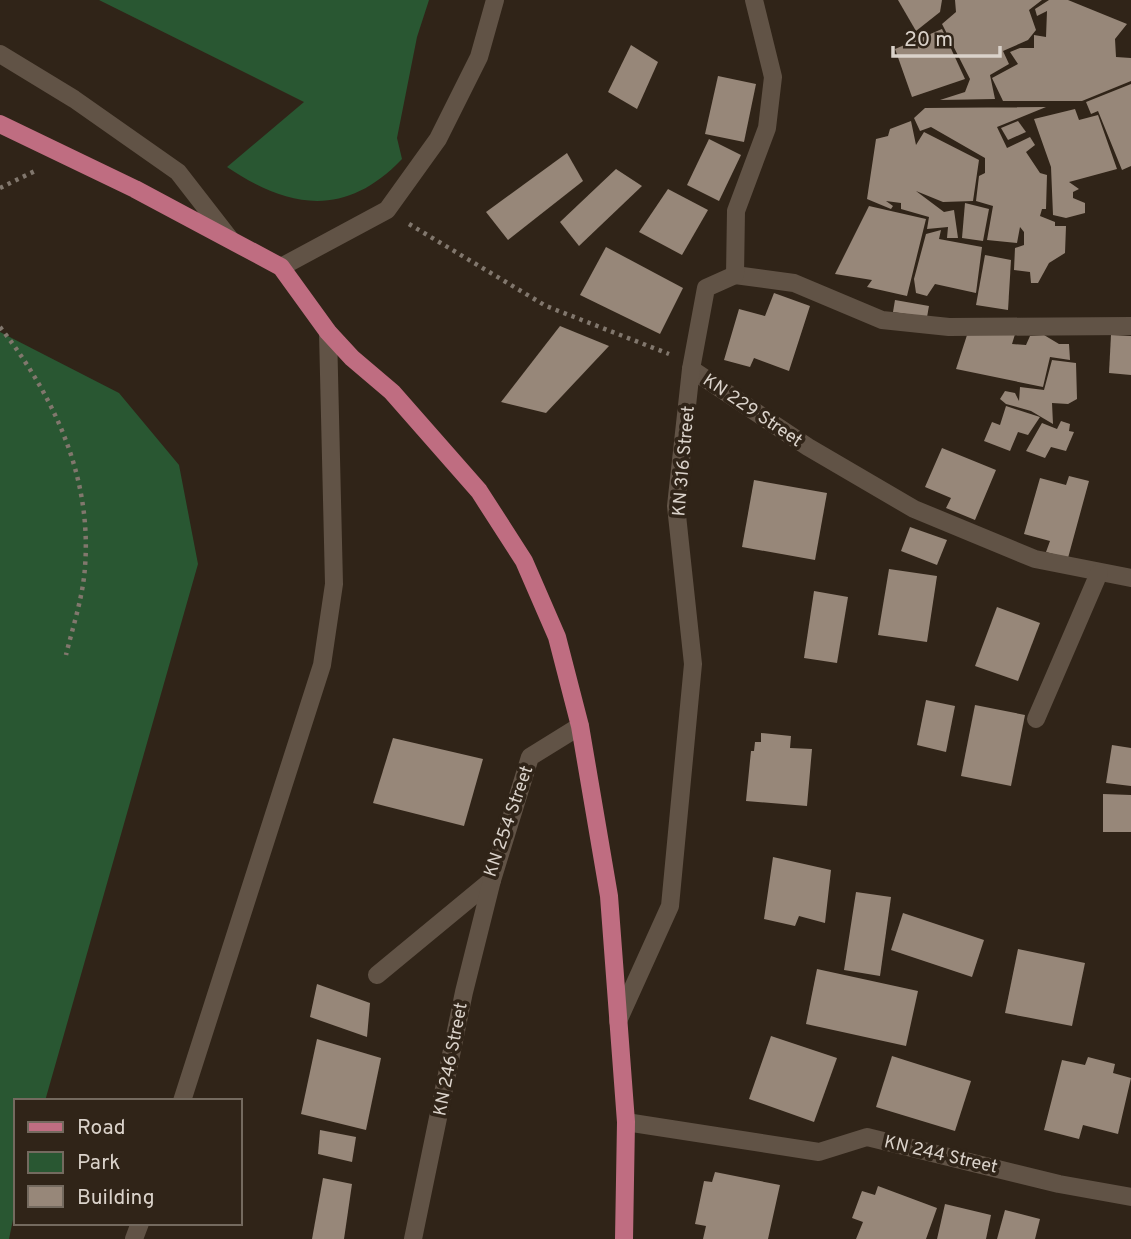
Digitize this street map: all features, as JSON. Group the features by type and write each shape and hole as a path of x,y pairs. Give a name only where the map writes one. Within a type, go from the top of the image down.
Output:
{"main road":[{"path":"0,124 54,149 281,267 328,332 352,358 392,392 479,491 524,561 557,636 580,726 609,896 626,1122 624,1239"}],"street":[{"path":"281,267 387,211 438,139 479,57 495,0"},
{"path":"754,0 773,77 767,128 736,211 735,275 794,283 883,320 949,327 1131,326"},
{"path":"0,54 84,106 178,172 230,239"},
{"name":"KN 316 Street","path":"618,1021 670,906 693,664 676,506 691,369 706,288 735,275"},
{"path":"183,1099 322,665 334,584 328,332"},
{"name":"KN 229 Street","path":"691,369 808,447 914,509 1035,559 1131,578"},
{"path":"1036,719 1099,573"},
{"name":"KN 254 Street","path":"377,975 492,880 530,757 580,726"},
{"name":"KN 246 Street","path":"413,1239 464,992 492,880"},
{"name":"KN 244 Street","path":"626,1122 819,1153 866,1137 1059,1184 1131,1197"}],"path":[{"path":"0,188 35,171 54,149"},
{"name":"KN 229 Street","path":"387,211 546,306 661,349 691,369"},
{"path":"0,327 24,357 54,408 75,465 85,520 85,567 66,655"}],"green space":[{"path":"99,0 429,0 417,37 397,138 402,159 381,178 360,191 339,198 318,201 296,199 250,181 227,167 304,102"},
{"path":"0,332 119,393 179,465 198,564 46,1099 14,1099 14,1215 9,1239 0,1239"}],"building":[{"path":"898,0 942,0 940,12 916,31"},
{"path":"955,0 1042,0 1029,10 1036,30 1028,40 1003,51 1009,64 990,75 995,99 940,100 965,92 970,79 942,24 956,12"},
{"path":"1049,0 1068,0 1127,24 1115,39 1116,57 1131,58 1131,81 1082,101 1003,101 992,78 1018,64 1010,52 1020,48 1034,48 1034,35 1046,37 1047,11 1037,16 1035,9"},
{"path":"942,29 965,79 912,97 895,49"},
{"path":"631,45 658,62 637,109 608,92"},
{"path":"718,76 756,84 744,142 705,134"},
{"path":"1131,84 1131,166 1122,170 1098,111 1091,114 1086,102"},
{"path":"1046,107 997,127 1007,148 1030,137 1035,145 1026,152 1040,173 1047,175 1046,209 1042,209 1040,216 1055,222 1055,226 1066,226 1065,253 1049,263 1038,283 1031,283 1030,272 1014,270 1015,248 1024,245 1024,232 1020,227 1017,243 987,240 993,206 976,201 979,176 985,173 985,158 931,127 920,131 914,118 925,108"},
{"path":"1075,109 1079,120 1098,115 1117,169 1069,182 1079,189 1073,192 1073,198 1085,203 1085,213 1066,218 1053,215 1051,167 1034,119"},
{"path":"911,121 916,145 924,132 979,160 973,201 943,202 916,191 944,212 954,210 958,238 947,238 948,227 927,229 929,217 901,209 901,203 886,201 893,206 891,209 867,199 876,139 888,136 890,129"},
{"path":"1018,121 1026,132 1008,140 1001,128"},
{"path":"709,139 741,155 719,201 687,185"},
{"path":"567,153 583,181 508,240 486,212"},
{"path":"616,169 642,186 579,246 560,222"},
{"path":"668,189 708,210 682,255 639,232"},
{"path":"965,203 989,209 983,241 962,238"},
{"path":"869,206 926,219 907,296 867,287 872,280 835,274"},
{"path":"941,230 939,239 982,247 976,293 935,284 927,296 916,293 914,279 926,234"},
{"path":"606,247 683,288 660,334 580,295"},
{"path":"985,255 1011,260 1008,310 976,305"},
{"path":"774,293 810,306 789,371 754,358 750,367 724,360 739,309 765,316"},
{"path":"895,300 929,306 927,317 893,312"},
{"path":"560,326 609,346 546,413 501,402"},
{"path":"1016,331 1012,344 1026,345 1030,336 1044,335 1059,344 1069,344 1070,360 1050,357 1043,387 956,369 968,332"},
{"path":"1111,335 1131,336 1131,375 1109,373"},
{"path":"1052,360 1076,363 1077,399 1068,404 1052,403 1053,424 1031,411 1006,404 1000,399 1005,391 1015,393 1019,401 1020,387 1044,390"},
{"path":"1006,406 1040,417 1028,435 1018,432 1010,451 984,441 992,422 1000,425"},
{"path":"1061,421 1070,424 1069,431 1074,432 1066,451 1051,447 1045,458 1026,451 1042,423 1057,429"},
{"path":"942,448 996,470 975,520 946,508 951,498 925,487"},
{"path":"1069,476 1089,481 1068,558 1046,552 1050,541 1024,534 1040,478 1066,485"},
{"path":"754,480 827,493 815,560 742,547"},
{"path":"910,527 947,540 937,565 901,551"},
{"path":"889,569 937,576 927,642 878,635"},
{"path":"814,591 848,597 837,663 804,658"},
{"path":"997,607 1040,623 1018,681 975,666"},
{"path":"926,700 955,706 946,752 917,745"},
{"path":"975,705 1025,715 1011,786 961,776"},
{"path":"761,733 791,736 790,748 812,749 807,806 746,801 751,751 754,751 755,742 761,742"},
{"path":"393,738 483,759 464,826 373,803"},
{"path":"1112,745 1131,748 1131,786 1106,783"},
{"path":"1103,794 1131,795 1131,832 1103,832"},
{"path":"773,857 831,870 825,923 799,916 795,926 764,919"},
{"path":"856,892 891,897 880,976 844,970"},
{"path":"903,913 984,940 972,977 891,950"},
{"path":"1018,949 1085,963 1072,1026 1005,1013"},
{"path":"817,969 918,991 906,1046 806,1024"},
{"path":"317,984 370,1003 367,1037 310,1017"},
{"path":"771,1036 837,1058 814,1122 749,1099"},
{"path":"317,1039 381,1058 366,1130 301,1114"},
{"path":"892,1056 971,1081 955,1131 876,1107"},
{"path":"1088,1057 1115,1064 1113,1073 1131,1078 1118,1134 1083,1125 1079,1139 1044,1130 1062,1060 1085,1065"},
{"path":"320,1130 356,1137 352,1162 318,1154"},
{"path":"715,1172 780,1185 768,1239 703,1239 706,1226 695,1224 704,1181 712,1182"},
{"path":"323,1178 352,1184 344,1239 312,1239"},
{"path":"878,1186 937,1208 926,1239 856,1239 863,1222 852,1218 862,1191 875,1195"},
{"path":"945,1204 991,1215 986,1239 937,1239"},
{"path":"1005,1210 1040,1219 1035,1239 997,1239"}]}
